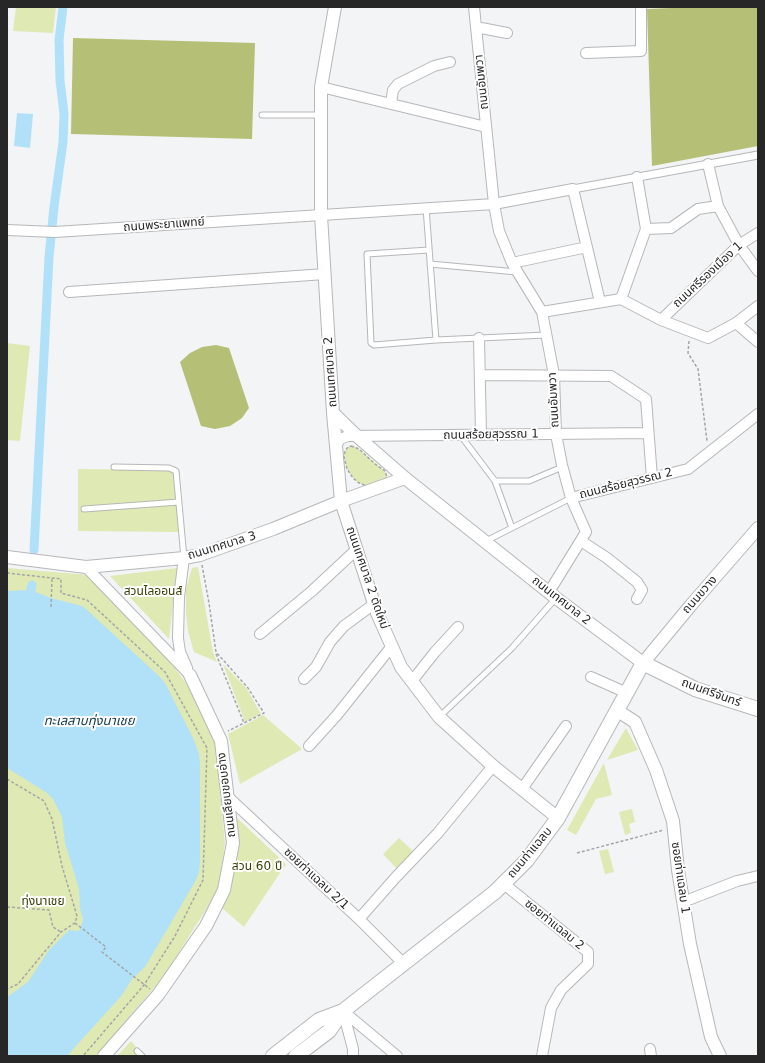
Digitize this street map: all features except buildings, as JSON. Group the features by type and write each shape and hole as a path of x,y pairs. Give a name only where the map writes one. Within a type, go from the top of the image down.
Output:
{"main road":[{"name":"ถนนท่าแฉลบ","path":"296,1056 329,1031 343,1011 504,884 527,860 558,818 643,663"},
{"name":"ถนนศรีจันทร์","path":"643,663 695,689 758,709"},
{"name":"ถนนท่าแฉลบ","path":"272,1056 319,1020 343,1011"}],"street":[{"name":"ถนนเทศบาล 2","path":"334,7 321,87 321,215 333,413 405,478 552,595 643,663"},
{"name":"ถนนอัมพวา","path":"474,7 494,204 499,232 512,263 542,312 554,376 556,434 562,465 571,498 586,532 552,595"},
{"path":"586,53 641,51 641,7"},
{"path":"476,26 507,33"},
{"path":"391,104 393,90 398,84 434,66 450,62"},
{"path":"321,87 486,127"},
{"path":"321,215 494,204 758,155"},
{"path":"708,164 718,206 739,244 758,271"},
{"path":"621,299 646,229 637,177"},
{"path":"573,189 600,302"},
{"path":"646,229 671,228 698,209 718,206"},
{"name":"ถนนพระยาแพทย์","path":"7,230 51,232 321,215"},
{"name":"ถนนศรีรองเมือง 1","path":"661,320 739,244 758,233"},
{"path":"512,263 586,247"},
{"path":"69,292 325,274"},
{"path":"542,312 621,299 661,320 708,338 736,323 758,306"},
{"path":"736,323 758,342"},
{"path":"479,338 481,435"},
{"path":"480,376 611,376 646,399 652,478"},
{"name":"ถนนเทศบาล 2 ตัดใหม่","path":"333,413 341,501 374,604 401,667 440,717 493,766 558,818"},
{"name":"ถนนสร้อยสุวรรณ 2","path":"571,498 688,469 758,414"},
{"name":"ถนนสร้อยสุวรรณ 1","path":"336,446 340,439 344,437 648,433"},
{"path":"386,485 392,475 389,464"},
{"path":"340,478 343,484 349,489 368,492"},
{"name":"ถนนเทศบาล 3","path":"7,557 86,567 184,558 200,555 273,529 341,501 405,478"},
{"name":"ถนนขวาง","path":"643,663 758,528"},
{"path":"581,541 607,558 636,582 642,590 637,599"},
{"path":"260,634 312,591 356,550"},
{"path":"184,558 179,597 178,638 180,652 190,675"},
{"name":"ถนนเลียบขอบอ่าง","path":"86,567 190,675 221,741 233,843 224,890 206,926 158,995 104,1056"},
{"path":"304,678 316,667 330,642 344,626 374,604"},
{"path":"412,681 435,652 458,628"},
{"path":"309,746 337,715 392,646"},
{"path":"591,677 626,694"},
{"name":"ซอยท่าแฉลบ 1","path":"618,711 635,722 656,770 673,822 678,870 690,944 711,1037 720,1056"},
{"path":"522,789 566,726"},
{"path":"359,919 437,834 493,766"},
{"name":"ซอยท่าแฉลบ 2/1","path":"228,797 359,919 403,963"},
{"path":"683,902 737,881 758,876"},
{"name":"ซอยท่าแฉลบ 2","path":"504,884 588,952 588,964 561,990 551,1008 542,1056"},
{"path":"343,1011 353,1049 353,1056"},
{"path":"343,1011 397,1056"}],"lane":[{"path":"262,115 321,115"},
{"path":"426,208 436,340"},
{"path":"429,250 367,254 371,343 546,335"},
{"path":"430,264 517,272"},
{"path":"461,436 495,481 512,528"},
{"path":"495,481 530,481 560,468 562,465"},
{"path":"114,467 172,468 176,471 184,558"},
{"name":"ถนนสร้อยสุวรรณ 2","path":"486,542 571,498"},
{"path":"84,510 179,502"},
{"path":"440,717 512,648 552,595"},
{"path":"137,1051 142,1056"}],"path":[{"path":"690,331 688,353 698,369 708,453"},
{"path":"354,446 385,471 387,477 383,482 374,486 364,486 353,478 345,463 344,451 348,447 354,446"},
{"path":"200,555 216,652 244,723"},
{"path":"7,574 61,579 61,594 87,600 165,672 207,748 203,880 175,936 144,985 83,1056"},
{"path":"51,607 52,578"},
{"path":"216,652 248,688 264,713 219,736"},
{"path":"7,779 44,801 52,819 62,866 77,916 75,923 61,932 18,984 7,989"},
{"path":"577,853 674,828"},
{"path":"7,907 48,910 53,927 61,932"},
{"path":"75,923 106,947 102,952 158,995"}],"green space":[{"path":"16,7 56,7 53,33 13,31"},
{"path":"758,7 758,146 652,166 647,9"},
{"path":"73,38 255,43 252,139 71,134"},
{"path":"7,343 30,346 20,441 7,440"},
{"path":"216,345 229,348 249,408 242,418 230,426 215,429 201,426 180,362 190,353 202,347"},
{"path":"351,446 356,447 385,471 387,477 383,482 369,487 354,479 347,469 344,457 345,451"},
{"path":"78,469 180,470 179,532 78,531"},
{"path":"198,567 213,652 217,662 194,652 188,631 186,589 192,568"},
{"name":"ทะเลสาบทุ่งนาเชย","path":"7,568 89,575 171,663 189,687 215,739 225,843 222,870 217,892 164,976 96,1056 7,1056"},
{"name":"สวนไลออนส์","path":"177,568 169,639 110,576"},
{"path":"223,664 247,689 261,714 245,722"},
{"path":"263,715 302,749 240,784 228,734"},
{"path":"626,728 638,750 607,760"},
{"path":"604,763 612,795 596,799 576,835 567,830"},
{"path":"632,809 635,822 629,824 631,833 625,835 619,812"},
{"name":"สวน 60 ปี","path":"236,817 286,864 244,927 222,908 229,892 238,844"},
{"path":"399,838 414,852 397,869 383,854"},
{"path":"608,849 614,872 605,874 599,851"},
{"path":"131,1041 144,1056 117,1056"}],"water":[{"path":"17,113 33,114 30,148 14,146"},
{"name":"ทะเลสาบทุ่งนาเชย","path":"31,590 51,598 82,606 159,676 165,683 194,740 199,754 200,764 200,861 199,872 196,880 145,967 132,979 122,995 67,1056 7,1056 7,997 28,982 49,950 69,930 80,930 83,919 80,909 79,889 65,843 62,817 53,799 47,793 7,768 7,591"}],"waterway":[{"path":"34,550 49,257 63,142 64,114 60,80 59,40 63,7"},
{"path":"31,590 32,585"}],"park label":[{"name":"ทุ่งนาเชย","path":"43,902"}]}
